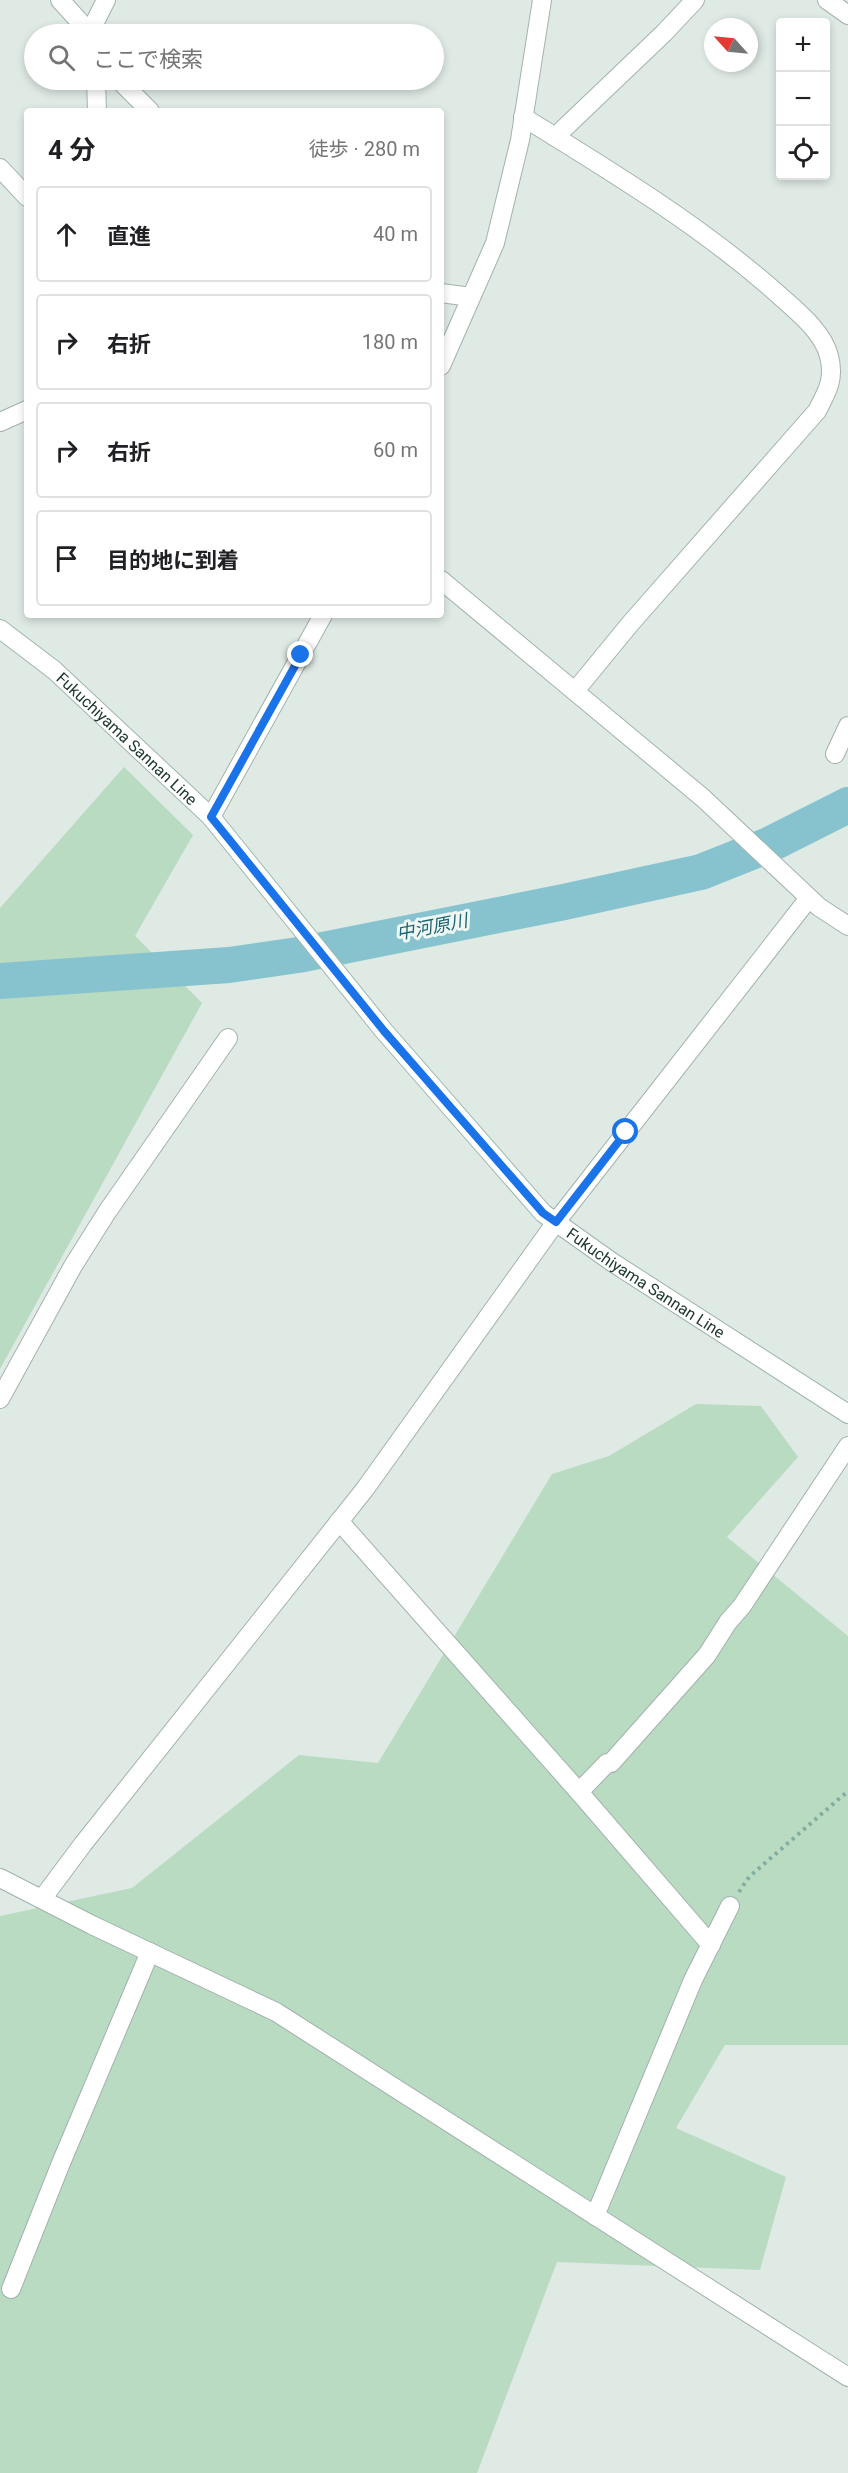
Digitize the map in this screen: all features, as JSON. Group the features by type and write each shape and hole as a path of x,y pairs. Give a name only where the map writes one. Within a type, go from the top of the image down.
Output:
{"street":[{"path":"60,0 81,24"},
{"path":"94,24 105,0"},
{"path":"444,359 495,243 520,140 542,0"},
{"path":"555,137 695,0"},
{"path":"827,0 848,15"},
{"path":"96,90 97,108"},
{"path":"129,90 147,108"},
{"path":"524,117 669,210 752,271 795,309 820,336 829,356 831,383 817,411 630,624 575,691"},
{"path":"0,168 24,194"},
{"path":"444,293 471,297"},
{"path":"0,422 24,411"},
{"path":"444,582 724,818 809,898 848,926"},
{"path":"211,817 321,618"},
{"name":"Fukuchiyama Sannan Line","path":"0,629 54,670 211,817 362,1004 543,1213 612,1262 848,1414"},
{"path":"835,754 848,726"},
{"path":"42,1899 83,1844 365,1489 556,1222 809,898"},
{"path":"0,1399 73,1266 107,1212 228,1038"},
{"path":"579,1792 607,1763 611,1763 707,1655 728,1622 749,1597 848,1446"},
{"path":"339,1521 711,1945"},
{"path":"0,1878 276,2013 595,2216 599,2216 848,2377"},
{"path":"595,2216 693,1980 730,1906"},
{"path":"11,2289 61,2163 150,1952"}],"path":[{"path":"730,1906 749,1877 848,1791"}],"green space":[{"path":"124,767 193,835 135,936 202,1003 0,1369 0,908"},
{"path":"696,1404 761,1406 798,1457 727,1537 848,1636 848,2045 725,2045 676,2128 786,2177 760,2270 557,2262 477,2473 0,2473 0,1916 132,1888 299,1755 378,1763 552,1474 609,1456"}],"waterway":[{"name":"中河原川","path":"0,981 229,965 298,955 564,902 701,872 769,845 848,805"}],"route":[{"path":"301,655 211,817 384,1031 543,1213 556,1222 626,1132"}]}
